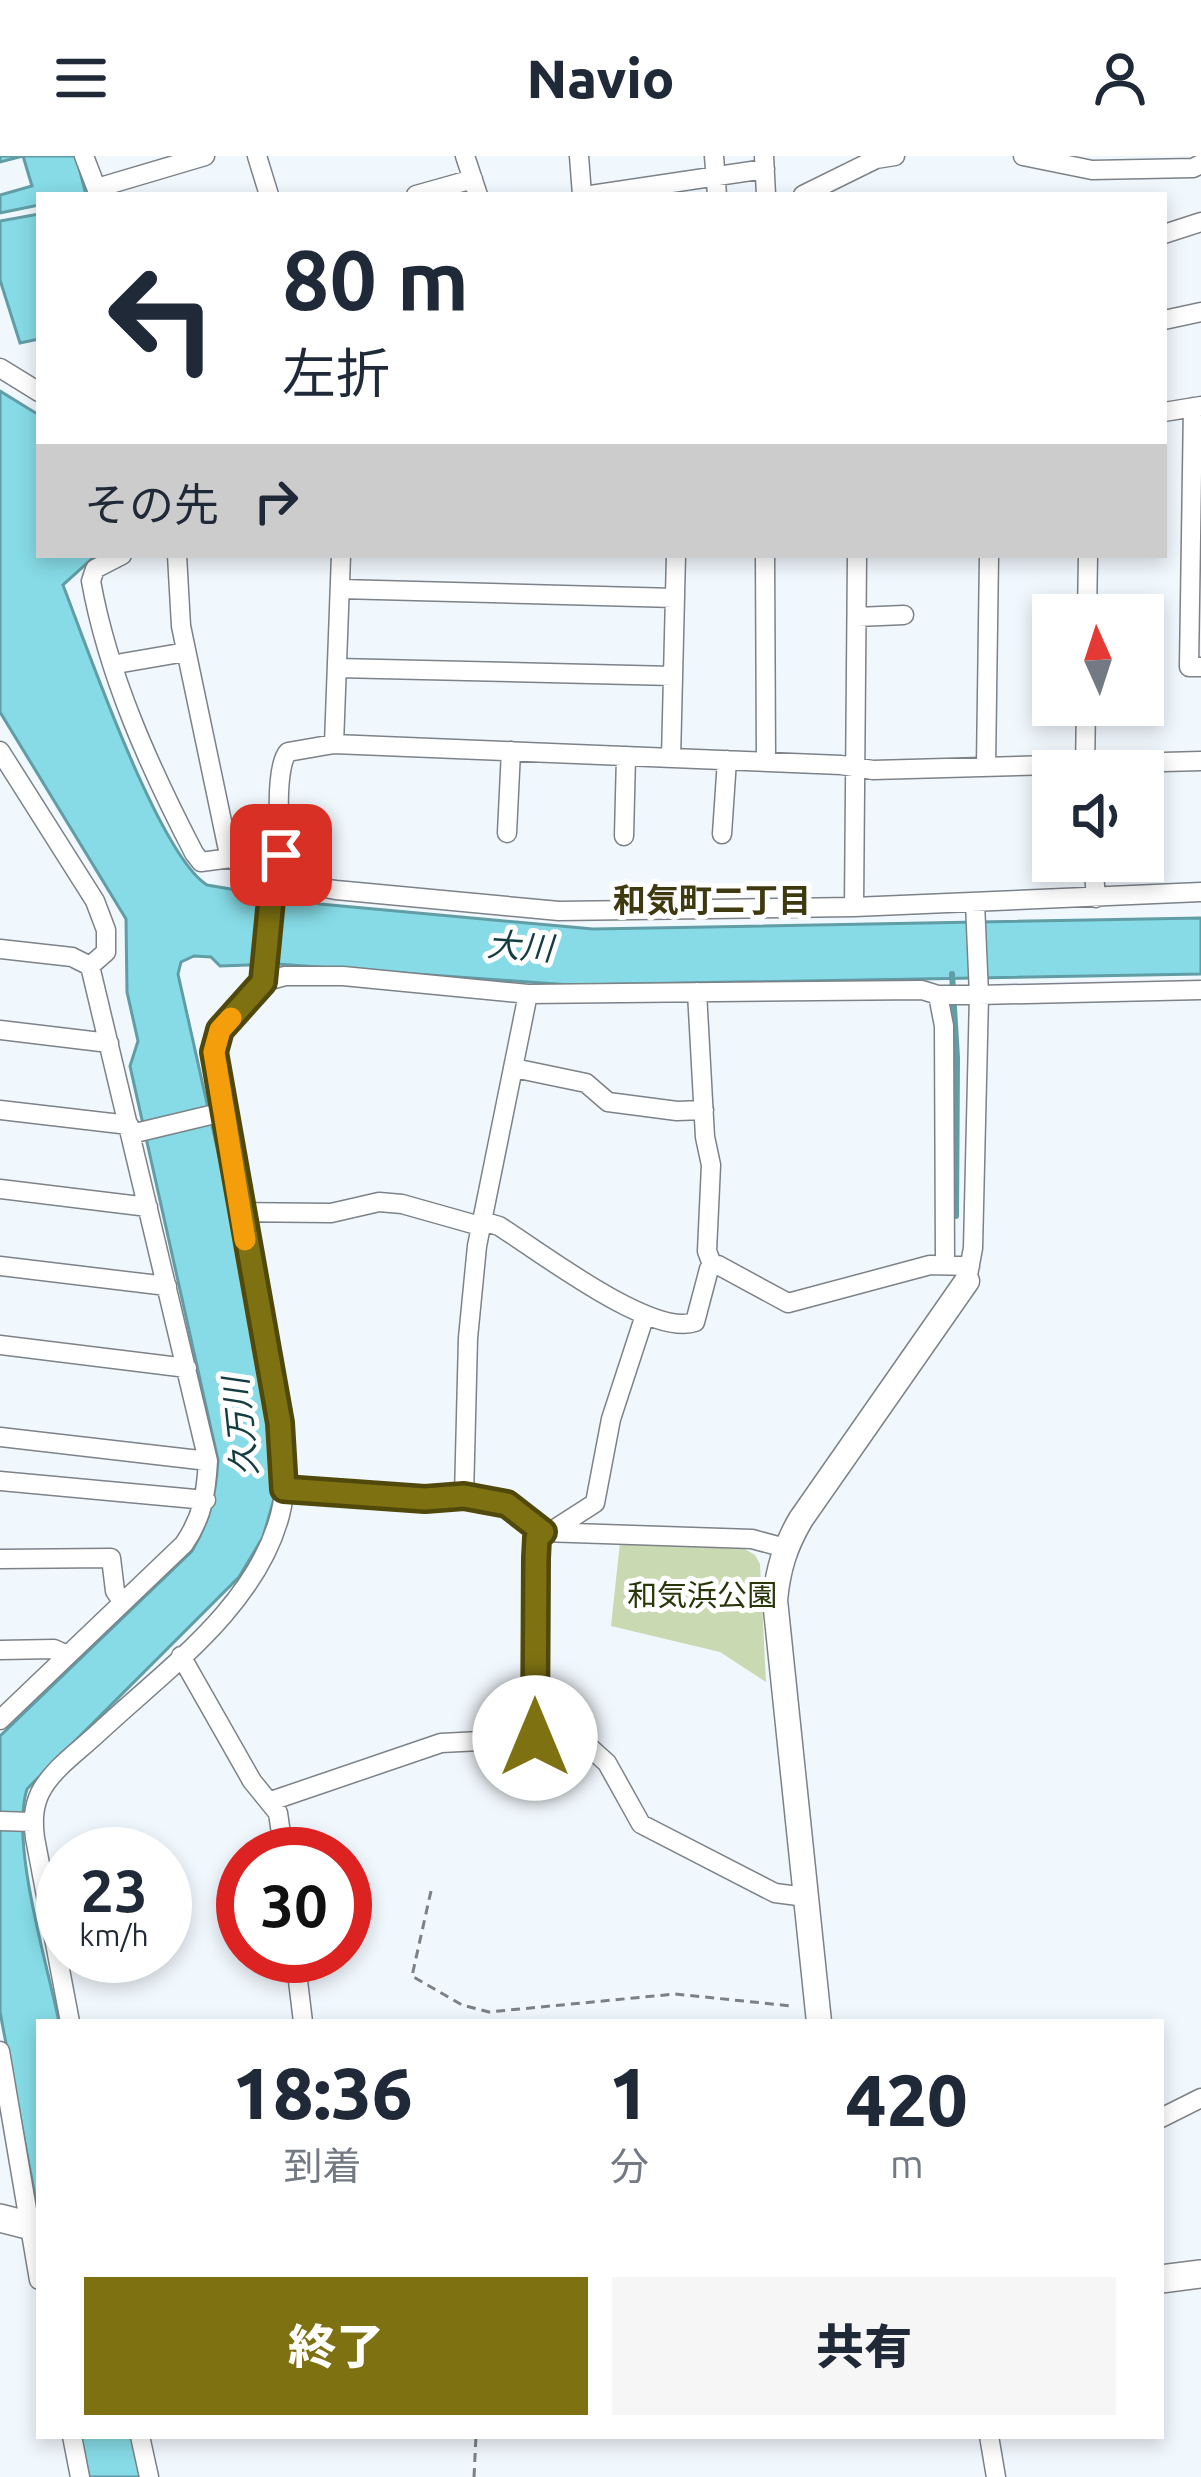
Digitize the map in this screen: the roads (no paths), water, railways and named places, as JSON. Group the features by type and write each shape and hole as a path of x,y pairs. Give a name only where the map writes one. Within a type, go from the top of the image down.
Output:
{"main road":[{"path":"0,2218 35,2227"},
{"path":"1164,2279 1201,2274"}],"street":[{"path":"84,156 98,191 205,156"},
{"path":"257,156 268,192"},
{"path":"438,192 476,187 465,156"},
{"path":"579,156 582,192"},
{"path":"809,192 877,159 895,156"},
{"path":"1023,156 1092,170 1201,164"},
{"path":"611,192 716,176 765,163"},
{"path":"1167,233 1201,222"},
{"path":"1167,319 1201,312"},
{"path":"0,368 36,390"},
{"path":"1167,411 1197,406 1196,597 1190,667 1201,667"},
{"path":"116,558 95,569 91,581 118,677 162,790 194,853 201,862 231,858"},
{"path":"177,558 186,652 231,858 238,866 278,882 559,911 975,906 1201,892"},
{"path":"334,744 341,558"},
{"path":"671,758 676,558"},
{"path":"765,558 766,761"},
{"path":"854,907 857,558"},
{"path":"986,766 989,558"},
{"path":"1087,594 1088,558"},
{"path":"340,589 675,598"},
{"path":"857,616 904,615"},
{"path":"122,663 186,652"},
{"path":"337,668 673,676"},
{"path":"69,2019 29,1821 39,1795 58,1769 181,1656 253,1578 272,1541 284,1489 280,1423 219,1113 214,1052 220,1030 265,976 281,855 281,758 288,752 334,744 856,767 1032,767"},
{"path":"0,751 102,916 106,952 90,966"},
{"path":"507,833 511,751"},
{"path":"624,836 626,756"},
{"path":"722,834 727,760"},
{"path":"1164,763 1201,760"},
{"path":"1095,882 1096,898"},
{"path":"819,2016 775,1600 785,1548 801,1519 968,1274 975,906"},
{"path":"0,950 73,957 90,966 134,1130 208,1461 206,1500 184,1544 0,1720"},
{"path":"265,976 343,976 528,994 1201,990"},
{"path":"697,992 711,1165 706,1251 713,1267"},
{"path":"464,1496 468,1338 481,1224 528,994"},
{"path":"941,994 945,1263"},
{"path":"0,1030 109,1043"},
{"path":"514,1068 586,1083 608,1102 704,1110"},
{"path":"0,1110 134,1130 219,1113"},
{"path":"0,1189 148,1207"},
{"path":"240,1212 332,1213 380,1202 499,1226 644,1318 688,1325 695,1322 709,1269 718,1265 788,1303 945,1263 968,1274"},
{"path":"0,1265 167,1286"},
{"path":"608,1533 600,1524 595,1503 611,1419 644,1318"},
{"path":"0,1345 187,1368"},
{"path":"0,1437 208,1461"},
{"path":"0,1481 206,1500"},
{"path":"284,1489 425,1499 464,1496 507,1504 548,1531 752,1539 785,1548"},
{"path":"535,1738 537,1538 595,1503"},
{"path":"0,1559 111,1558 115,1591 122,1601"},
{"path":"0,1650 54,1649 65,1654"},
{"path":"181,1656 252,1781 271,1801 280,1827"},
{"path":"271,1801 441,1743 558,1737 586,1745 607,1763 641,1824 776,1893 806,1897"},
{"path":"0,1821 29,1821"},
{"path":"298,1983 303,2019"},
{"path":"0,2050 35,2227"},
{"path":"1164,2116 1201,2098"},
{"path":"73,2439 80,2477"},
{"path":"141,2439 149,2477"},
{"path":"990,2439 996,2477"}],"water":[{"path":"23,156 76,156 85,192 36,192 36,206 0,213 0,195 32,186"},
{"path":"36,215 36,340 20,343 0,280 0,221"},
{"path":"0,391 36,413 36,558 93,558 63,585 146,793 188,866 207,885 320,904 593,929 1201,918 1201,974 570,985 277,964 220,966 211,957 194,956 181,962 178,974 250,1295 276,1451 274,1499 263,1537 239,1577 27,1789 23,1840 36,1922 36,1983 50,1983 58,2019 36,2019 36,2201 0,2012 0,1736 192,1551 211,1507 218,1460 130,1066 138,1041 127,992 126,919 0,712"},
{"path":"81,2439 134,2439 142,2477 89,2477"}],"waterway":[{"path":"952,974 957,1058 956,1216"}],"district":[{"name":"和気町二丁目","path":"712,900"}],"water label":[{"name":"大川","path":"520,946"},
{"name":"久万川","path":"240,1427"}],"park label":[{"name":"和気浜公園","path":"702,1596"}]}
